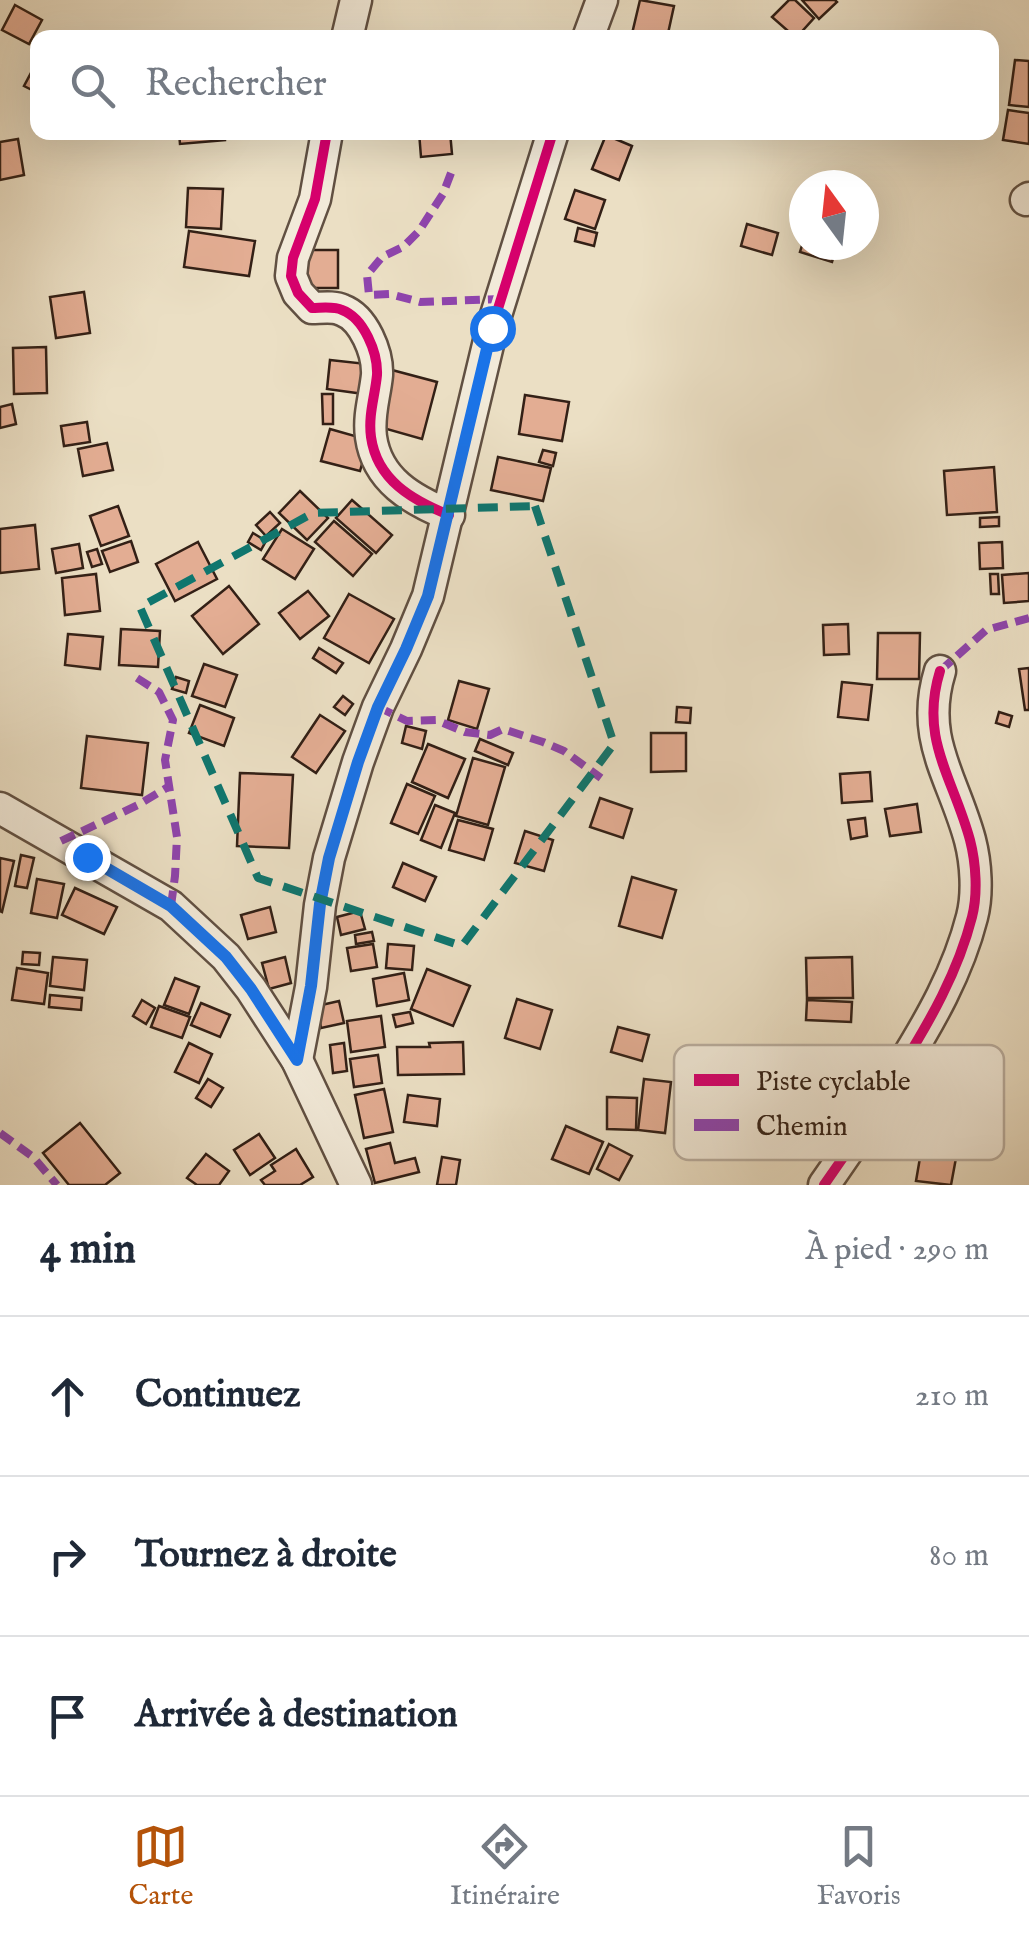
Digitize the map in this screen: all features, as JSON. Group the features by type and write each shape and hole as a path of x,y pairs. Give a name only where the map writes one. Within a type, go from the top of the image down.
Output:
{"street":[{"path":"349,30 356,0"},
{"path":"591,30 602,0"},
{"path":"326,140 315,199 292,258 291,276 312,308 340,309 357,319 375,355 371,439 380,464 403,493 449,514"},
{"path":"297,1060 329,858 378,707 428,596 492,328 551,140"},
{"path":"914,1045 943,997 973,914 971,843 938,753 932,723 933,693 940,671"},
{"path":"0,808 171,906 226,957 297,1060 356,1185"},
{"path":"824,1185 841,1160"}],"highlighted area":[{"path":"535,506 614,744 462,946 258,878 140,607 313,513"}],"building":[{"path":"640,0 674,6 669,30 633,30"},
{"path":"789,0 795,0 814,18 803,30 787,30 772,17"},
{"path":"802,0 835,0 837,2 819,19"},
{"path":"15,5 42,20 37,30 30,30 29,44 2,30"},
{"path":"1015,60 1029,61 1029,107 1009,105"},
{"path":"1008,110 1029,113 1029,144 1003,140"},
{"path":"18,139 24,175 0,180 0,142"},
{"path":"180,140 225,140 180,144"},
{"path":"420,140 451,140 452,154 421,157"},
{"path":"604,140 632,146 619,180 592,169"},
{"path":"188,188 223,189 221,229 186,227"},
{"path":"575,190 605,200 595,229 565,219"},
{"path":"747,224 778,233 772,255 741,246"},
{"path":"578,228 597,233 594,246 575,241"},
{"path":"189,231 255,241 249,276 184,267"},
{"path":"305,250 338,250 338,288 304,288"},
{"path":"84,292 90,333 56,338 50,297"},
{"path":"46,347 47,393 14,394 13,348"},
{"path":"330,360 367,364 364,394 327,389"},
{"path":"392,370 437,382 422,439 376,426"},
{"path":"322,394 333,394 333,424 323,424"},
{"path":"525,395 569,402 562,441 519,434"},
{"path":"12,404 16,424 0,428 0,407"},
{"path":"87,422 90,442 64,446 61,426"},
{"path":"330,429 369,440 360,471 321,461"},
{"path":"107,443 113,470 83,476 78,449"},
{"path":"543,450 556,453 553,466 539,462"},
{"path":"498,457 551,468 543,501 491,490"},
{"path":"994,467 997,512 947,515 944,471"},
{"path":"300,491 328,518 307,540 279,513"},
{"path":"352,500 392,535 376,553 336,518"},
{"path":"118,506 129,536 101,546 90,516"},
{"path":"270,512 280,523 266,536 256,525"},
{"path":"999,517 999,526 980,527 980,518"},
{"path":"334,521 372,554 353,576 315,542"},
{"path":"35,525 39,569 0,573 0,529"},
{"path":"282,529 314,549 295,579 263,559"},
{"path":"253,533 266,541 261,550 248,542"},
{"path":"131,541 138,562 110,572 102,551"},
{"path":"198,542 217,579 175,601 156,564"},
{"path":"1002,542 1003,568 980,569 979,543"},
{"path":"79,544 83,568 56,573 52,549"},
{"path":"97,549 102,564 92,567 87,552"},
{"path":"1029,573 1029,601 1004,603 1002,575"},
{"path":"96,574 100,611 65,615 62,578"},
{"path":"990,574 998,574 999,594 991,594"},
{"path":"229,586 259,624 223,654 192,616"},
{"path":"308,591 329,616 300,639 279,613"},
{"path":"349,594 394,619 369,663 324,638"},
{"path":"848,624 849,654 824,655 823,625"},
{"path":"121,629 160,631 158,667 119,665"},
{"path":"878,633 920,633 919,679 877,679"},
{"path":"68,634 103,637 100,669 65,665"},
{"path":"319,648 343,663 336,673 313,658"},
{"path":"204,664 237,675 225,707 192,696"},
{"path":"1029,668 1029,710 1025,710 1019,669"},
{"path":"176,677 189,681 186,693 172,689"},
{"path":"459,681 489,689 477,729 448,720"},
{"path":"842,682 872,685 868,720 838,717"},
{"path":"343,696 353,704 345,715 334,707"},
{"path":"200,705 234,718 224,746 189,733"},
{"path":"677,707 691,708 690,723 676,722"},
{"path":"999,712 1012,716 1009,727 996,723"},
{"path":"320,715 345,731 316,773 292,757"},
{"path":"406,726 426,731 422,749 402,743"},
{"path":"651,733 686,733 686,771 651,772"},
{"path":"87,736 148,743 142,795 81,788"},
{"path":"480,739 513,753 508,765 475,751"},
{"path":"428,744 465,759 448,798 412,782"},
{"path":"473,758 505,767 488,825 456,816"},
{"path":"870,772 872,801 842,803 840,774"},
{"path":"240,773 293,775 289,848 237,846"},
{"path":"407,784 435,796 418,834 391,823"},
{"path":"600,798 632,809 623,838 590,827"},
{"path":"917,804 921,832 890,836 885,809"},
{"path":"435,805 455,813 441,848 421,840"},
{"path":"865,818 867,836 851,839 848,820"},
{"path":"458,820 493,829 484,860 449,850"},
{"path":"525,831 553,840 544,871 515,863"},
{"path":"21,855 34,858 27,888 15,886"},
{"path":"0,858 14,861 2,912 0,911"},
{"path":"403,863 436,877 425,901 393,887"},
{"path":"632,877 676,890 662,938 619,926"},
{"path":"37,879 64,884 57,918 31,913"},
{"path":"75,888 117,907 104,934 62,915"},
{"path":"270,907 276,932 248,939 241,915"},
{"path":"360,911 365,929 341,935 337,917"},
{"path":"372,932 374,941 356,944 355,935"},
{"path":"373,944 377,967 351,971 347,948"},
{"path":"388,944 414,946 412,970 386,968"},
{"path":"23,952 40,953 39,965 22,964"},
{"path":"53,957 87,960 84,990 50,986"},
{"path":"285,957 291,983 269,989 262,963"},
{"path":"852,957 853,998 807,998 806,958"},
{"path":"17,968 48,973 44,1004 12,1000"},
{"path":"427,969 470,986 453,1026 411,1009"},
{"path":"404,973 409,1000 377,1006 373,979"},
{"path":"175,978 199,987 189,1014 164,1005"},
{"path":"50,995 82,998 81,1010 49,1007"},
{"path":"517,999 552,1010 540,1049 505,1038"},
{"path":"142,1000 155,1008 146,1024 133,1016"},
{"path":"807,1000 852,1002 851,1022 806,1020"},
{"path":"339,1001 344,1023 321,1028 317,1006"},
{"path":"201,1003 230,1015 220,1037 191,1025"},
{"path":"159,1006 190,1017 182,1038 151,1027"},
{"path":"410,1012 413,1023 396,1027 393,1015"},
{"path":"381,1016 385,1047 351,1052 347,1021"},
{"path":"618,1027 649,1035 642,1061 611,1052"},
{"path":"463,1042 464,1074 398,1075 397,1047"},
{"path":"189,1043 212,1054 199,1083 175,1072"},
{"path":"344,1043 347,1071 333,1073 330,1045"},
{"path":"378,1055 382,1083 354,1087 350,1059"},
{"path":"208,1079 223,1088 211,1107 196,1098"},
{"path":"644,1079 671,1082 665,1133 638,1130"},
{"path":"384,1089 393,1132 364,1138 355,1095"},
{"path":"408,1095 440,1099 437,1126 404,1122"},
{"path":"607,1097 637,1098 636,1130 607,1129"},
{"path":"80,1123 120,1173 105,1185 69,1185 43,1153"},
{"path":"566,1126 603,1142 589,1174 552,1159"},
{"path":"259,1134 275,1158 250,1175 234,1150"},
{"path":"390,1143 395,1163 415,1158 419,1172 375,1183 366,1149"},
{"path":"609,1144 632,1156 619,1180 597,1169"},
{"path":"296,1149 313,1177 300,1185 265,1185 261,1180 275,1171 271,1165"},
{"path":"206,1154 229,1171 219,1185 197,1185 187,1178"},
{"path":"442,1157 460,1160 456,1185 437,1185"},
{"path":"920,1160 956,1160 951,1185 916,1181"}],"marked path":[{"path":"451,173 443,194 419,231 403,247 382,257 367,275 369,295 390,294 420,302 501,299"},
{"path":"940,671 986,630 1029,618"},
{"path":"137,678 159,692 173,720 165,760 177,837 171,906"},
{"path":"378,707 407,721 436,720 465,732 490,735 503,729 564,751 601,778"},
{"path":"61,841 168,787"},
{"path":"0,1133 33,1157 57,1185"}],"cycle path":[{"path":"326,140 315,199 293,258 291,276 298,293 312,308 342,310 363,328 377,366 370,429 375,452 398,486 449,515"},
{"path":"297,1060 329,858 378,707 428,596 492,328 551,140"},
{"path":"914,1045 959,957 976,889 972,849 936,738 933,717 940,671"},
{"path":"824,1185 841,1160"}],"route":[{"path":"87,857 171,906 226,957 297,1060 329,858 378,707 428,596 492,328"}]}
